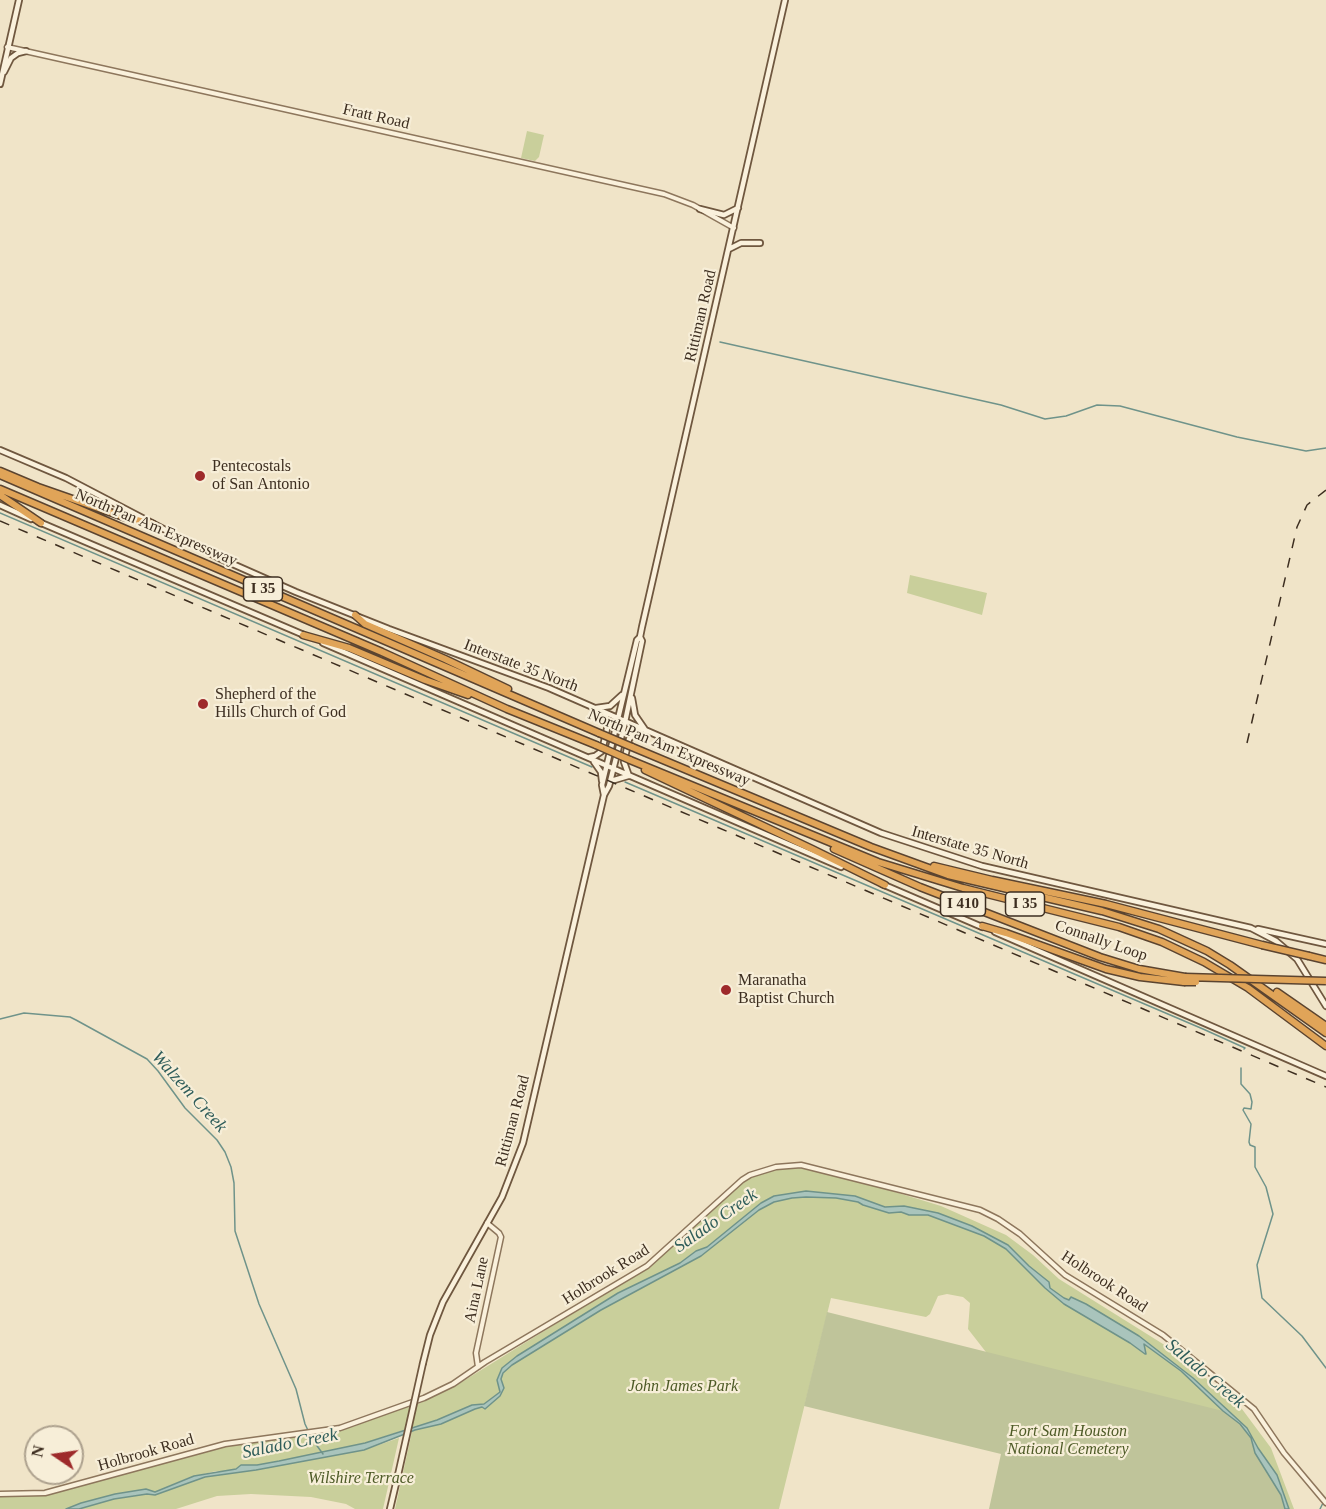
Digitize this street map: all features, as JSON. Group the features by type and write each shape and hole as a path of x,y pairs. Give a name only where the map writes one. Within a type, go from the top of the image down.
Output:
{"highway":[{"path":"0,473 124,518 153,524"},
{"name":"North Pan Am Expressway","path":"0,473 599,733 893,855 948,875 1125,918 1159,929 1207,951 1246,975 1326,1033"},
{"name":"North Pan Am Expressway","path":"0,489 382,652 507,709 859,855 963,888 1107,924 1162,942 1238,981 1326,1046"},
{"path":"0,495 41,523"},
{"path":"354,615 365,624 464,668 526,701"},
{"path":"303,635 340,645 425,680 507,709"},
{"path":"630,760 652,774 885,885"},
{"name":"Connally Loop","path":"749,810 920,887 1130,967 1184,979 1326,981"},
{"name":"Connally Loop","path":"893,855 992,880 1106,904 1326,960"},
{"path":"982,926 1106,969 1140,977 1184,979"},
{"path":"1207,951 1244,970 1326,1026"}],"main road":[{"path":"0,84 19,0"},
{"name":"Rittiman Road","path":"604,795 602,785 637,640 640,636 785,0"},
{"path":"0,84 11,58 26,51"},
{"path":"700,209 724,215 738,208"},
{"path":"729,249 741,243 760,243"},
{"name":"Interstate 35 North","path":"0,450 66,478 219,558 354,615 596,708 645,732 910,844 982,866 1251,928 1276,941 1297,959 1326,1006"},
{"path":"0,506 982,926 1326,1076"},
{"name":"Rittiman Road","path":"390,1509 430,1335 443,1300 502,1197 523,1143 604,795 611,781 625,722 642,641 640,636"},
{"path":"629,776 624,765 629,739 636,732 645,732 633,710 632,688"},
{"path":"596,708 610,706 625,691"},
{"path":"588,757 595,756 602,751 608,724 607,716 603,712"},
{"path":"588,757 598,765 602,785"},
{"path":"611,781 629,776"},
{"path":"1251,928 1326,944"}],"street":[{"name":"Fratt Road","path":"7,47 653,191 681,199 734,228"},
{"name":"Holbrook Road","path":"0,1494 26,1495 57,1491 200,1449 352,1425 423,1398 453,1384 647,1266 750,1175 776,1167 809,1166 980,1210 998,1219 1020,1234 1065,1275 1163,1335 1254,1409 1284,1453 1326,1503"},
{"name":"Aina Lane","path":"478,1367 476,1353 501,1238 499,1233 487,1223"}],"green space":[{"path":"527,131 544,135 539,157 535,161 521,158"},
{"path":"910,575 987,593 982,615 907,593"},
{"name":"John James Park","path":"792,1165 816,1168 941,1206 1006,1235 1033,1255 1059,1279 1163,1344 1239,1405 1271,1448 1294,1509 1201,1509 1021,1397 968,1329 970,1303 963,1297 947,1294 938,1296 930,1314 926,1317 831,1298 779,1509 395,1509 413,1427 365,1443 319,1454 257,1465 241,1465 236,1469 188,1478 155,1492 146,1489 115,1494 66,1509 0,1509 0,1496 44,1496 221,1447 353,1427 387,1413 418,1404 457,1385 651,1267 746,1178 771,1168"},
{"name":"Fort Sam Houston National Cemetery","path":"827,1312 1223,1411 1240,1424 1251,1438 1255,1453 1281,1495 1285,1509 989,1509 1001,1454 804,1406"},
{"name":"Wilshire Terrace","path":"399,1438 383,1509 355,1509 346,1504 311,1497 251,1494 217,1496 176,1509 79,1509 114,1499 155,1495 205,1477 364,1450"}],"water":[{"path":"806,1191 855,1196 885,1207 904,1206 938,1213 972,1226 1008,1245 1049,1282 1050,1288 1064,1298 1069,1300 1071,1297 1086,1304 1139,1336 1193,1378 1247,1428 1277,1475 1289,1509 1285,1509 1281,1495 1255,1453 1251,1438 1240,1424 1181,1371 1144,1344 1146,1354 1064,1304 1006,1249 984,1236 928,1215 889,1213 858,1202 836,1198 806,1197 774,1202 759,1210 701,1256 601,1310 512,1365 503,1373 501,1379 504,1388 500,1396 485,1409 482,1407 475,1409 441,1424 415,1430 364,1450 205,1477 155,1495 114,1499 79,1509 66,1509 115,1494 146,1489 155,1492 194,1476 236,1469 241,1465 257,1465 365,1443 437,1420 472,1405 484,1404 500,1392 497,1380 502,1368 517,1356 618,1293 680,1263 696,1251 707,1247 761,1203 774,1196"}],"waterway":[{"path":"720,342 1001,405 1045,419 1066,416 1097,405 1120,406 1237,437 1306,451 1326,448"},
{"path":"0,513 592,767"},
{"path":"625,782 1203,1029 1244,1049"},
{"name":"Walzem Creek","path":"0,1019 24,1013 70,1017 147,1059 185,1108 217,1140 231,1167 234,1183 235,1231 259,1304 296,1389 305,1424 323,1454"},
{"path":"1241,1068 1241,1084 1250,1094 1252,1102 1251,1109 1244,1108 1243,1110 1251,1124 1249,1142 1255,1147 1255,1167 1266,1187 1273,1214 1257,1265 1262,1298 1302,1336 1326,1368"},
{"path":"1320,1509 1323,1503"}],"railway":[{"path":"1247,743 1297,527 1307,505 1326,490"},
{"path":"0,521 1326,1087"}],"place":[{"name":"Pentecostals of San Antonio","path":"200,476"},
{"name":"Shepherd of the Hills Church of God","path":"203,704"},
{"name":"Maranatha Baptist Church","path":"726,990"}],"water label":[{"name":"Salado Creek","path":"716,1221"},
{"name":"Salado Creek","path":"1205,1374"},
{"name":"Salado Creek","path":"290,1444"}]}
